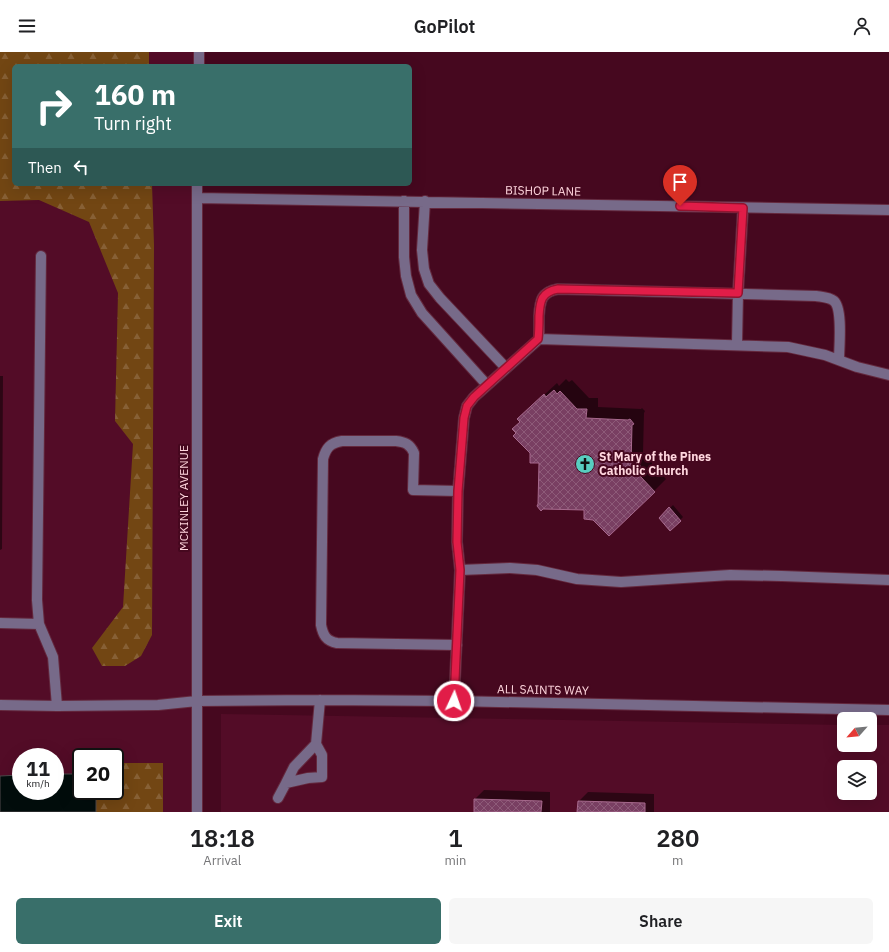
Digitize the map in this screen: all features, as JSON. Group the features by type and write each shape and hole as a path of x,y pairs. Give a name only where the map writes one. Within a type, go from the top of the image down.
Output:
{"street":[{"path":"199,52 199,64"},
{"name":"MCKINLEY AVENUE","path":"197,186 197,812"},
{"name":"BISHOP LANE","path":"197,198 889,210"},
{"path":"404,201 404,257 406,276 411,295 422,313 487,385"},
{"path":"425,201 422,250 424,269 429,284 440,298 506,368"},
{"path":"737,344 738,293 743,208"},
{"path":"41,256 37,600 39,624 53,657 57,706"},
{"path":"538,339 541,300 546,293 558,289 816,296 828,298 834,301 838,307 840,315 839,360"},
{"path":"454,701 460,570 457,542 458,491 464,418 467,406 474,397 538,339 737,344 788,347 825,355 857,368 889,375"},
{"path":"457,645 336,643 329,641 324,635 321,625 323,459 326,450 333,444 342,441 405,442 412,448 414,453 413,490 458,491"},
{"path":"460,570 537,570 577,579 621,582 730,575 889,580"},
{"path":"0,623 39,624"},
{"path":"286,783 308,778 322,777 322,756 316,744 320,700"},
{"name":"ALL SAINTS WAY","path":"0,705 158,705 197,701 320,700 454,701 889,710"},
{"path":"278,798 294,767 316,744"}],"shaded area":[{"path":"0,52 201,52 201,64 12,64 12,186 200,186 197,812 0,812"},
{"path":"221,714 837,725 837,752 877,752 877,725 889,725 889,812 221,812"},
{"path":"64,774 72,774 72,800 96,800 96,812 0,812 0,776 12,775 12,800 64,800"}],"green space":[{"path":"0,52 149,52 149,64 12,64 12,186 152,186 154,245 152,635 141,656 125,666 102,666 92,648 123,607 133,444 115,421 118,293 89,222 39,200 0,201"},
{"path":"124,763 163,763 163,812 96,812 96,800 124,800"}],"building":[{"name":"St Mary of the Pines Catholic Church","path":"554,390 557,394 560,391 577,409 587,409 586,418 630,419 634,424 632,425 631,465 640,465 640,476 655,492 609,536 593,520 584,519 584,510 543,509 541,511 537,506 539,463 530,463 530,453 513,436 516,433 512,429 520,422 517,419 544,394 546,397"},
{"path":"669,507 681,521 670,531 659,518"},
{"path":"474,799 542,801 541,812 474,812"},
{"path":"578,801 645,803 645,812 577,812"}],"place":[{"name":"St Mary of the Pines Catholic Church","path":"585,464"}],"route":[{"path":"454,701 460,570 457,542 458,491 464,418 467,406 474,397 538,339 541,300 546,293 550,291 558,289 738,293 743,208 680,206"}]}
